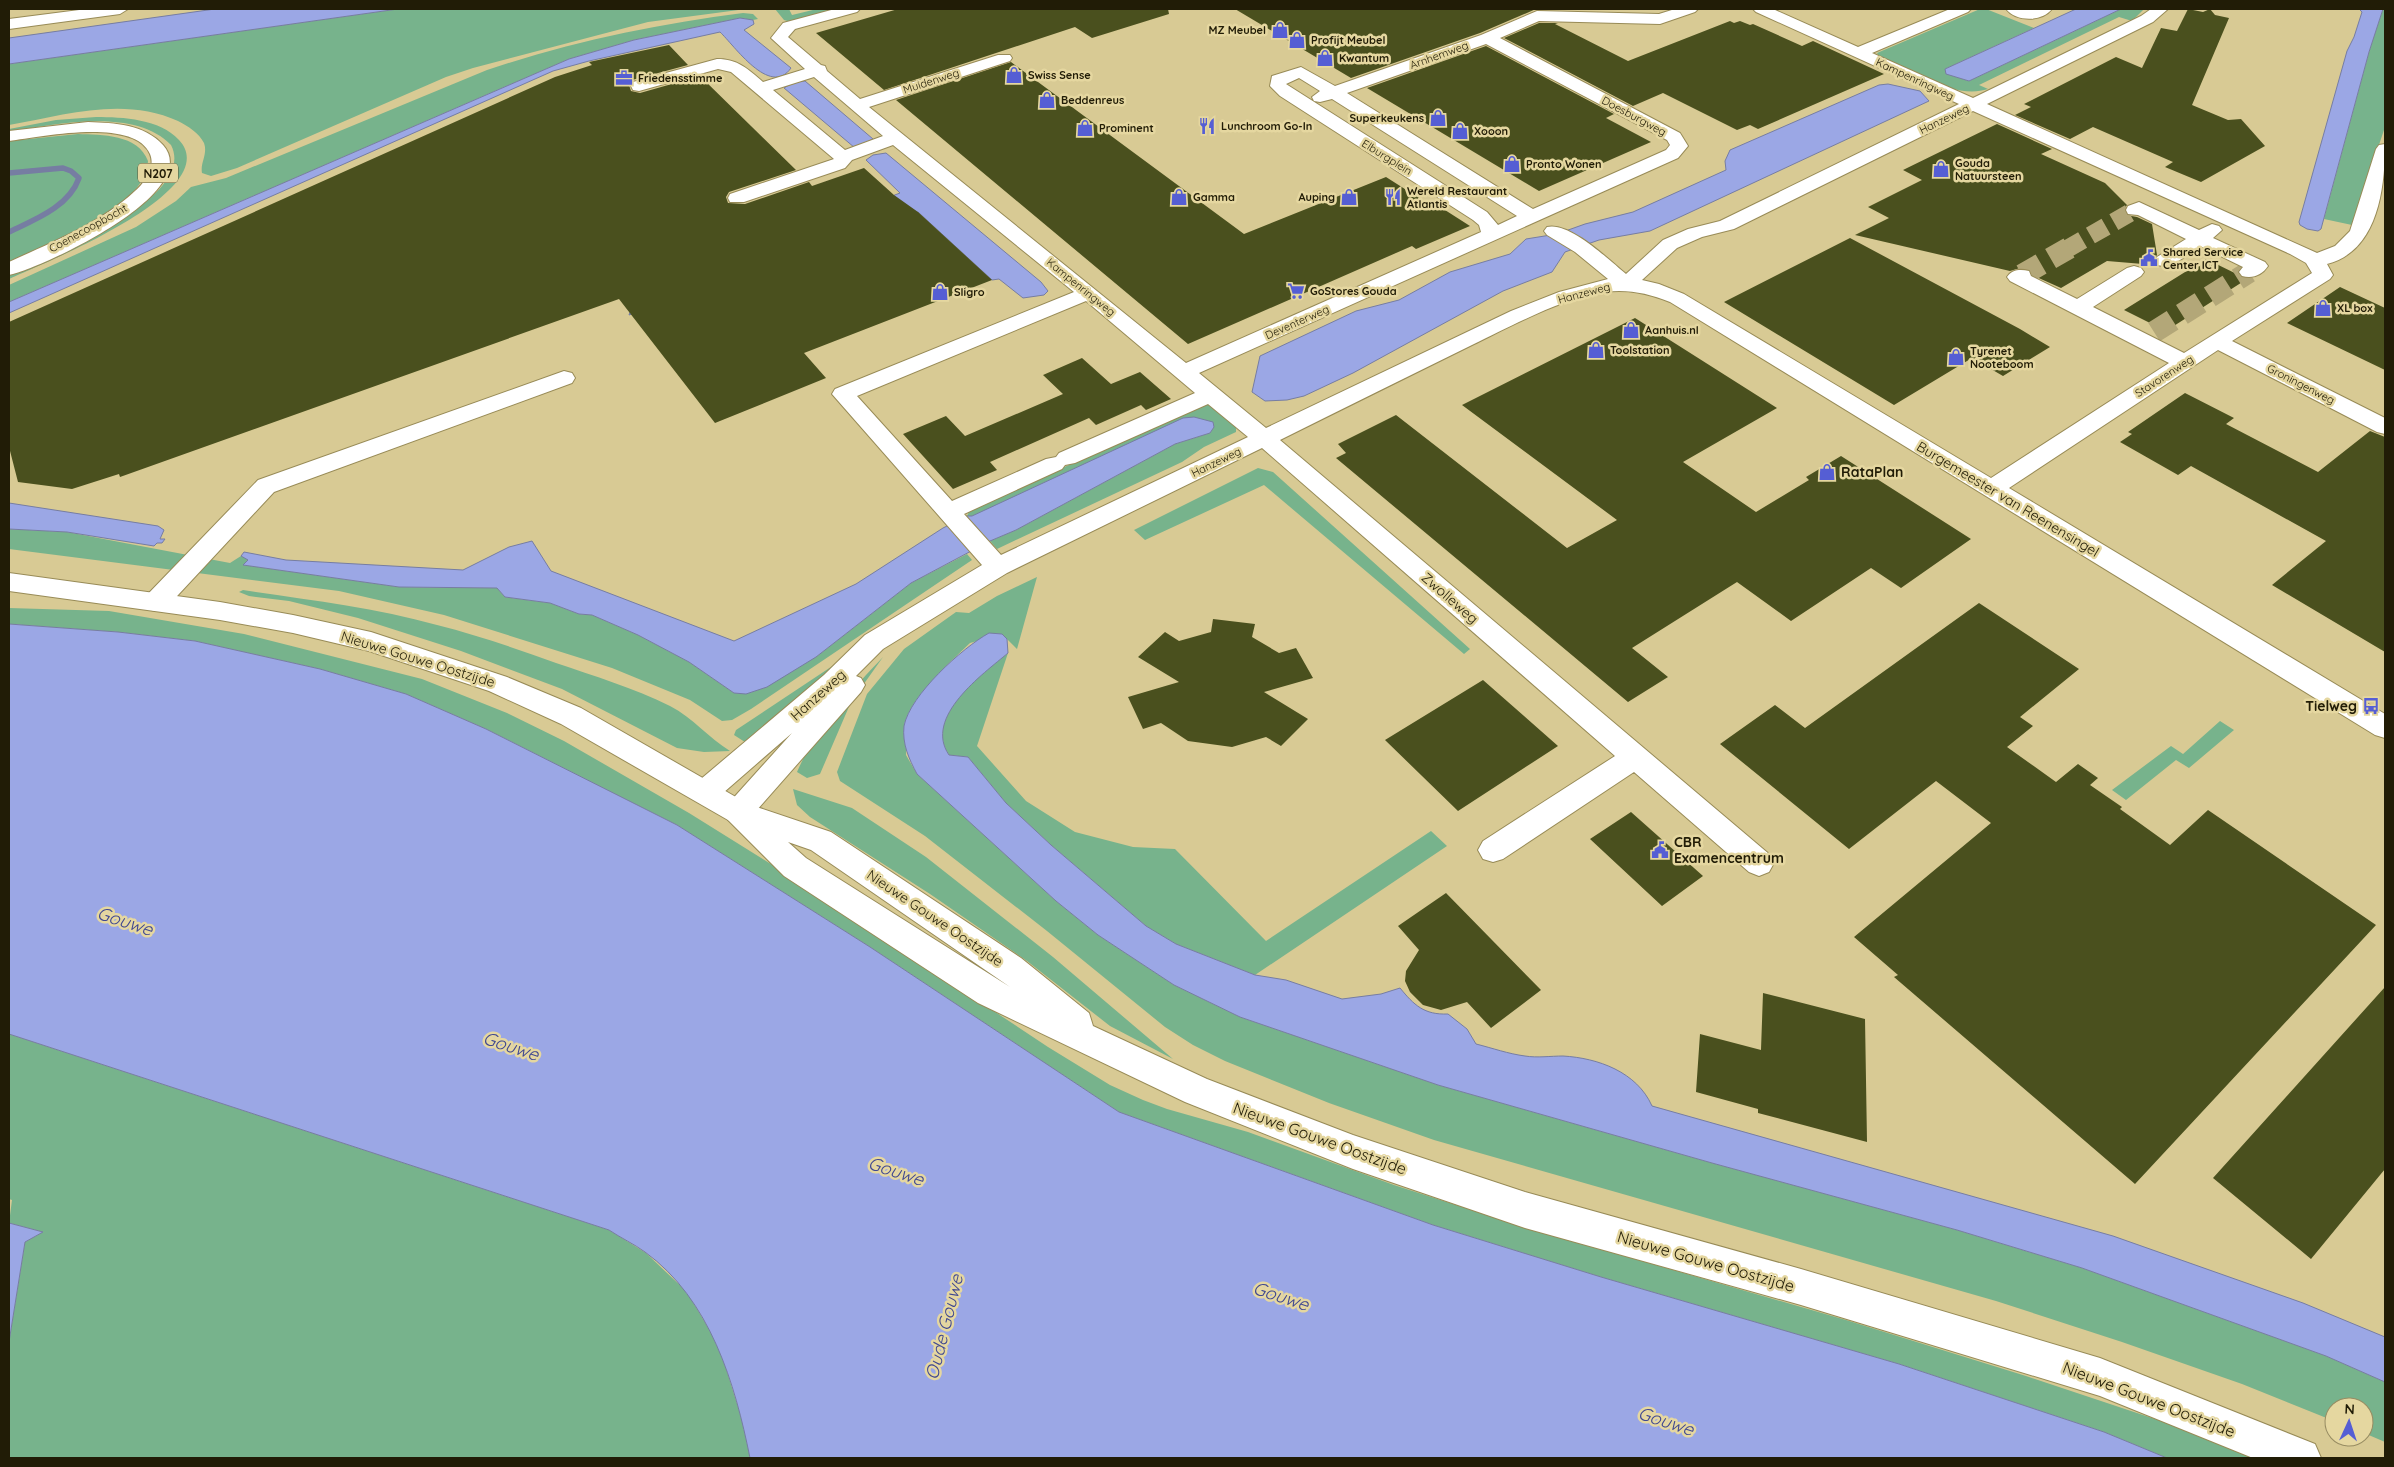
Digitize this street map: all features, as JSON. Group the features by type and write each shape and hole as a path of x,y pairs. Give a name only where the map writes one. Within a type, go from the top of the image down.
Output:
{"main road":[{"path":"9,24 120,9"},
{"name":"Kampenringweg","path":"852,9 789,26 779,38 819,70 895,138 1088,293 1264,439"},
{"path":"1548,9 1564,17"},
{"path":"1488,38 1537,16 1660,19 1690,9"},
{"name":"Kampenringweg","path":"1761,9 1972,106"},
{"name":"Kampenringweg","path":"1857,53 1963,9"},
{"path":"2014,9 2030,15 2044,9"},
{"name":"Hanzeweg","path":"738,812 879,653 936,604 992,560 1264,439 1518,315 1566,296 1600,286 1626,284 1670,244 1695,232 1727,225 2147,19 2160,9"},
{"name":"Arnhemweg","path":"1334,92 1488,38"},
{"name":"Doesburgweg","path":"1488,38 1674,137 1679,146 1672,154 1492,236"},
{"name":"Muidenweg","path":"857,105 1004,58"},
{"path":"639,86 717,64 728,64 737,68 842,157"},
{"path":"761,88 819,70"},
{"name":"Elburgplein","path":"1492,236 1488,223 1480,216 1303,104 1278,86 1278,80 1302,72 1532,217"},
{"path":"1303,104 1334,92"},
{"path":"1972,106 2314,259 2326,258 2342,250 2359,233 2376,201 2384,154"},
{"name":"Elburgplein","path":"1349,134 1381,122"},
{"name":"Coenecoopbocht","path":"9,136 70,128 120,130 148,141 157,150 161,162 153,182 130,205 80,235 9,269"},
{"path":"842,157 895,138"},
{"path":"737,198 839,164 843,160 842,157"},
{"path":"2135,210 2139,208 2178,226 2198,239 2258,266 2248,272"},
{"path":"2164,261 2228,219"},
{"path":"1554,231 1582,248 1626,284"},
{"name":"Deventerweg","path":"1184,372 1492,236"},
{"name":"Stavorenweg","path":"1991,489 2217,341 2323,275 2314,259"},
{"path":"2078,308 2134,272"},
{"path":"2022,275 2017,277 2078,308 2148,336 2185,362"},
{"name":"Burgemeester van Reenensingel","path":"1626,284 1652,288 1677,298 2385,727"},
{"path":"992,560 843,394 1088,293"},
{"name":"Groningenweg","path":"2217,341 2385,427"},
{"path":"156,602 266,486 564,378"},
{"path":"951,515 1061,461 1209,395"},
{"name":"Zwolleweg","path":"1264,439 1759,863"},
{"name":"Nieuwe Gouwe Oostzijde","path":"9,582 248,616 326,631 371,642 465,671 571,716 738,812 821,841 1010,968 1114,1053 1197,1091 1371,1158 1525,1210 1801,1287 2100,1377 2301,1458"},
{"name":"Hanzeweg","path":"705,792 833,682 874,642 936,604"},
{"path":"1493,850 1636,757"}],"green space":[{"path":"398,9 746,9 648,22 473,68 446,77 237,168 211,176 202,173 205,147 199,136 182,123 157,114 137,110 94,110 9,125 9,64"},
{"path":"775,9 789,9 792,15 817,9 840,9 791,22 784,20"},
{"path":"1980,9 1986,9 2034,28 1945,69 1947,74 1969,81 2121,9 2144,9 2132,21 2119,17 1979,85 1988,89 1961,91 1947,87 1880,58 1877,53"},
{"path":"2383,9 2385,9 2385,127 2352,225 2324,219 2369,52"},
{"path":"743,13 753,14 758,19 740,18 634,40 569,59 9,302 9,285 136,227 176,201 191,187 226,178 487,70 550,51 614,35 646,28"},
{"path":"96,117 129,119 152,123 171,133 179,140 187,160 177,181 154,203 123,223 55,259 9,279 9,275 83,241 114,224 141,205 162,186 174,165 171,145 156,133 137,126 116,122 94,121 49,125 9,132 9,129 56,120"},
{"path":"78,134 118,138 136,146 143,152 148,161 143,178 131,194 92,223 9,262 9,141"},
{"path":"1211,404 1236,427 1236,432 1204,447 1182,462 997,549 990,541 1016,530 1175,444 1210,433 1214,427 972,516 967,516 969,512 982,504 1198,407"},
{"path":"1258,468 1273,472 1470,649 1464,654 1264,485 1145,540 1134,530"},
{"path":"9,529 67,532 230,563 241,556 248,559 244,565 399,587 497,588 505,597 550,603 579,614 592,615 638,635 689,662 734,693 816,657 911,583 967,554 972,560 751,709 732,720 722,721 690,700 612,668 444,615 339,591 9,549"},
{"path":"1037,577 1017,649 1002,634 970,643 947,665 919,697 907,716 906,755 917,774 1056,901 1098,935 1174,985 1240,1017 1438,1085 1957,1230 2082,1268 2326,1356 2385,1382 2385,1442 2374,1437 2374,1397 2324,1397 2324,1417 2242,1384 1996,1301 1434,1140 1329,1103 1225,1061 1193,1045 1165,1027 1047,931 925,836 840,781 837,772 867,694 904,649 956,612 969,613 997,596"},
{"path":"243,590 389,613 497,642 614,683 670,706 686,716 730,751 704,752 677,748 562,689 461,651 358,618 289,601 249,596 239,592"},
{"path":"9,608 109,611 244,634 422,679 507,713 564,741 689,813 798,881 1048,1047 1110,1085 1143,1100 1167,1109 1248,1132 1394,1185 1518,1225 1846,1320 2026,1376 2161,1421 2259,1458 2167,1458 2104,1432 1899,1364 1601,1277 1433,1225 1119,1112 870,947 677,825 486,729 406,694 320,669 195,641 118,632 9,624"},
{"path":"861,647 748,744 734,735 736,730"},
{"path":"1008,653 977,746 1026,801 1075,832 1133,847 1175,849 1266,941 1431,831 1447,846 1255,975 1176,944 1146,926 1051,845 1006,803 968,757 949,755 943,741 944,726 949,712 971,684"},
{"path":"883,657 851,702 820,774 807,778 797,772 814,740 835,711"},
{"path":"2220,721 2234,730 2189,768 2176,760 2126,800 2112,790 2171,746 2183,754"},
{"path":"793,789 852,808 926,857 1053,957 1173,1059 1110,1026 1027,961 930,894 810,817 797,805"},
{"path":"9,1034 609,1230 646,1253 687,1292 719,1346 744,1426 750,1458 9,1458 9,1342 25,1242 43,1232 9,1223 12,1200 9,1199"}],"water":[{"path":"215,9 398,9 9,64 9,38"},
{"path":"2076,9 2121,9 1969,81 1946,74 1945,69"},
{"path":"2359,9 2383,9 2369,52 2321,229 2318,231 2307,229 2300,225 2299,222 2347,51 2354,37 2362,12"},
{"path":"740,18 753,20 754,24 744,30 791,68 782,76 773,77 753,66 720,32 589,61 553,71 9,313 9,302 569,59 634,40"},
{"path":"805,81 873,139 855,148 784,88 794,82"},
{"path":"1888,84 1920,91 1929,101 1650,231 1599,240 1565,252 1552,272 1503,291 1353,373 1304,396 1287,400 1265,401 1252,392 1260,356 1356,311 1399,300 1450,272 1510,254 1526,239 1557,234 1585,224 1633,212 1726,170 1725,161 1730,150 1879,85"},
{"path":"886,153 1041,282 1048,291 1044,295 1023,298 999,279 992,280 918,212 629,315 637,294 900,193 866,160 873,155"},
{"path":"1194,417 1213,422 1214,427 1210,433 1175,444 1016,530 990,541 911,583 816,657 767,687 746,694 734,693 689,662 638,635 592,615 579,614 550,603 505,597 497,588 399,587 243,565 248,560 241,556 244,552 286,560 463,570 509,547 532,541 551,571 734,641 856,584 943,528 967,516 972,516 1183,418"},
{"path":"9,503 158,526 164,530 160,539 165,539 162,543 157,543 154,546 67,532 9,529"},
{"path":"9,624 118,632 195,641 320,669 406,694 486,729 677,825 870,947 1119,1112 1433,1225 1601,1277 1899,1364 2104,1432 2167,1458 750,1458 727,1372 703,1318 687,1293 668,1271 645,1252 609,1230 9,1034"},
{"path":"989,633 1002,634 1007,639 1008,653 971,684 950,712 944,726 943,741 949,755 968,757 1006,803 1051,845 1146,926 1176,944 1255,975 1286,980 1342,999 1381,994 1400,988 1420,1008 1432,1013 1448,1014 1467,1029 1476,1044 1519,1055 1576,1057 1603,1064 1615,1069 1637,1084 1652,1106 2113,1236 2303,1303 2385,1337 2385,1382 2326,1356 2082,1268 1957,1230 1438,1085 1240,1017 1174,985 1098,935 1056,901 917,774 909,757 904,739 904,726 908,714 926,687 952,661 965,649"},
{"path":"9,1223 43,1232 25,1242 9,1342"}],"building":[{"path":"898,9 1168,9 1169,14 1092,38 1075,27 884,90 816,33"},
{"path":"1235,9 1536,9 1480,33 1351,78"},
{"path":"1536,9 1590,9 1590,10"},
{"path":"2188,9 2203,12 2210,9 2215,15 2229,18 2192,105 2228,120 2241,119 2265,146 2201,182 2165,167 2173,162 2093,127 2070,139 2015,115 2031,107 2024,104 2116,57 2142,68 2161,28 2177,31"},
{"path":"1730,21 1753,24 1802,46 1813,41 1884,74 1758,129 1750,125 1737,130 1663,93 1633,106 1504,38 1539,23 1558,23 1555,24 1628,61"},
{"path":"669,45 688,65 632,80 629,85 631,91 640,93 700,76 796,170 729,192 726,197 728,203 745,204 809,182 812,186 864,168 894,195 918,212 992,280 804,353 826,378 715,423 619,299 120,477 119,474 72,489 18,482 9,447 9,322 555,77 592,65 589,62"},
{"path":"1486,46 1614,114 1606,118 1651,142 1539,191 1367,88"},
{"path":"1011,62 1244,234 1386,177 1430,205 1434,203 1470,226 1416,249 1412,246 1188,344 896,100"},
{"path":"1997,124 2052,149 2041,154 2105,183 2127,205 2124,209 2126,215 2137,217 2152,224 2157,255 2152,261 2155,265 2107,261 2061,288 2032,275 2029,269 2020,268 2010,271 1855,235 1889,218 1868,207 1922,180 1903,170"},
{"path":"1850,238 2050,347 2003,376 1972,358 1894,405 1724,302"},
{"path":"2206,259 2247,279 2166,331 2124,310"},
{"path":"2340,287 2385,308 2385,370 2287,323"},
{"path":"1635,318 1777,408 1683,462 1756,512 1809,480 1806,477 1841,456 1971,539 1901,588 1871,568 1791,621 1737,582 1632,648 1668,677 1628,702 1336,458 1346,453 1338,444 1396,415 1567,548 1617,520 1462,405"},
{"path":"1082,358 1111,384 1140,372 1171,399 1146,410 1141,405 1096,425 1089,418 990,462 997,470 953,489 903,434 946,416 965,436 1063,394 1043,375"},
{"path":"2185,393 2234,418 2226,424 2318,472 2370,431 2385,437 2385,652 2272,585 2326,541 2191,466 2178,475 2120,442 2132,434 2128,432"},
{"path":"1979,603 2079,669 2020,717 2033,726 2007,747 2056,782 2078,764 2098,778 2090,785 2122,807 2120,809 2170,845 2208,810 2376,925 2135,1184 1894,977 1898,975 1854,937 1991,823 1936,781 1849,849 1720,744 1775,705 1805,728"},
{"path":"1213,619 1255,624 1252,637 1279,653 1296,648 1313,678 1264,692 1308,719 1281,746 1266,737 1232,747 1188,741 1161,723 1143,729 1128,697 1179,682 1138,657 1165,632 1179,641 1211,632"},
{"path":"1483,680 1558,746 1458,811 1385,740"},
{"path":"1631,812 1703,876 1662,906 1590,839"},
{"path":"1446,893 1541,990 1491,1028 1467,1002 1441,1010 1423,1005 1410,992 1405,981 1406,971 1419,950 1398,926"},
{"path":"2385,987 2385,1169 2311,1259 2213,1178"},
{"path":"1763,993 1865,1019 1867,1142 1758,1113 1758,1109 1696,1092 1700,1034 1761,1050"}],"waterway":[{"path":"9,173 63,168 71,171 79,178 74,188 59,205 9,232"}],"tunnel":[{"path":"2067,249 2135,210"},
{"path":"2022,275 2069,248"},
{"path":"2154,332 2249,272"}],"place":[{"name":"MZ Meubel","path":"1280,30"},
{"name":"Profijt Meubel","path":"1297,40"},
{"name":"Kwantum","path":"1325,58"},
{"name":"Swiss Sense","path":"1014,75"},
{"name":"Friedensstimme","path":"624,78"},
{"name":"Beddenreus","path":"1047,100"},
{"name":"Superkeukens","path":"1438,118"},
{"name":"Lunchroom Go-In","path":"1207,126"},
{"name":"Prominent","path":"1085,128"},
{"name":"Xooon","path":"1460,131"},
{"name":"Pronto Wonen","path":"1512,164"},
{"name":"Gouda Natuursteen","path":"1941,169"},
{"name":"Gamma","path":"1179,197"},
{"name":"Auping","path":"1349,197"},
{"name":"Wereld Restaurant Atlantis","path":"1393,197"},
{"name":"Shared Service Center ICT","path":"2149,258"},
{"name":"GoStores Gouda","path":"1296,291"},
{"name":"Sligro","path":"940,292"},
{"name":"XL box","path":"2323,308"},
{"name":"Aanhuis.nl","path":"1631,330"},
{"name":"Toolstation","path":"1596,350"},
{"name":"Tyrenet Nooteboom","path":"1956,357"},
{"name":"RataPlan","path":"1827,472"},
{"name":"Tielweg","path":"2371,706"},
{"name":"CBR Examencentrum","path":"1660,850"}],"water label":[{"name":"Gouwe","path":"125,921"},
{"name":"Gouwe","path":"511,1046"},
{"name":"Gouwe","path":"896,1171"},
{"name":"Gouwe","path":"1281,1296"},
{"name":"Oude Gouwe","path":"944,1327"},
{"name":"Gouwe","path":"1666,1421"}]}
